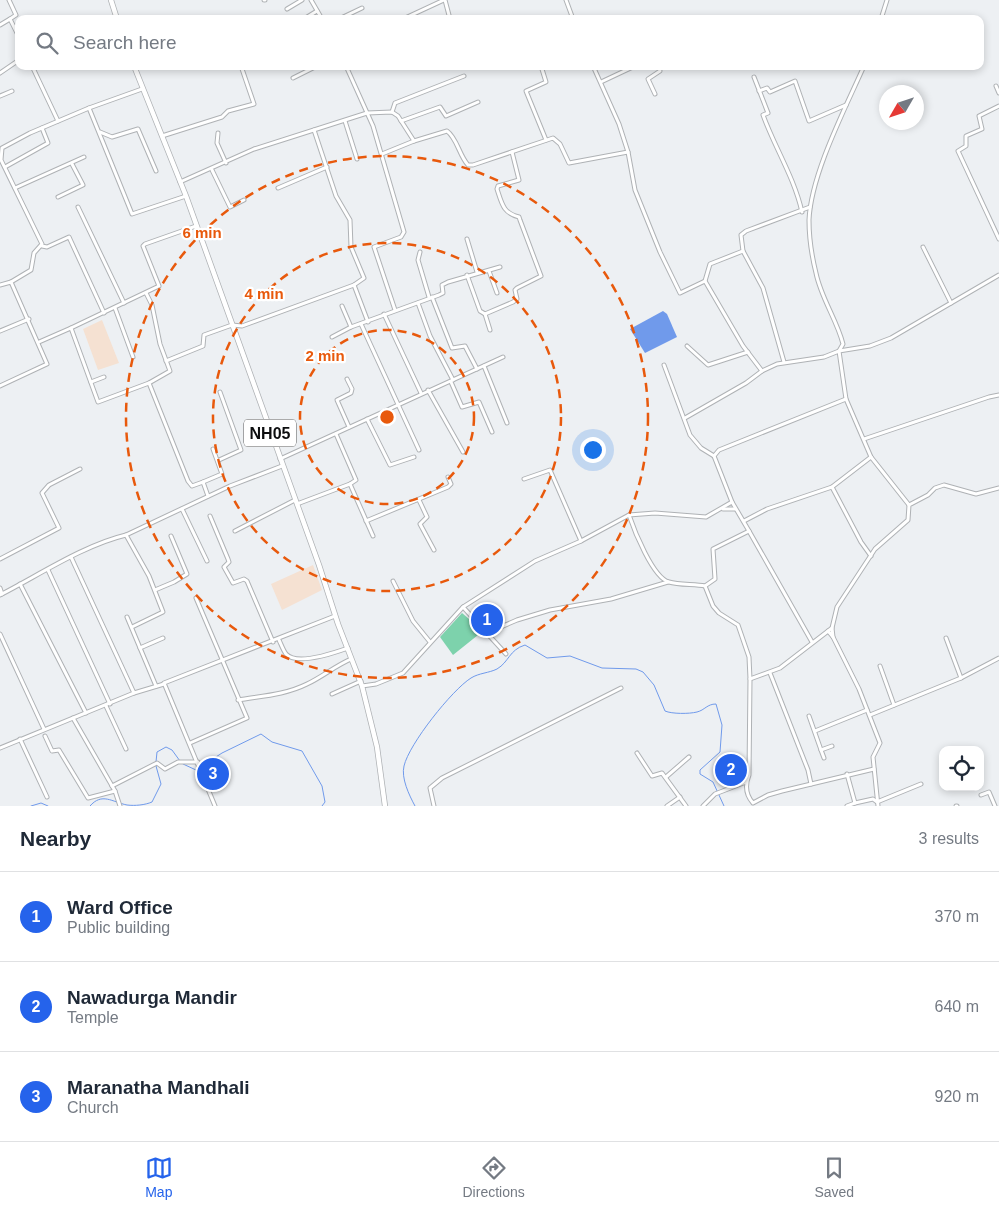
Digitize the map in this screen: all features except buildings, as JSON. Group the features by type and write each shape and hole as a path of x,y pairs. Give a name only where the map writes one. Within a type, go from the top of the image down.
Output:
{"main road":[{"path":"111,0 117,15"},
{"name":"NH05","path":"135,70 186,196 335,616 361,684 377,747 385,806"}],"street":[{"path":"9,0 16,15"},
{"path":"287,9 302,0"},
{"path":"312,0 320,15"},
{"path":"412,15 445,0 449,15"},
{"path":"566,0 572,15"},
{"path":"882,15 887,0"},
{"path":"347,15 362,8"},
{"path":"310,15 317,11"},
{"path":"0,20 1,24 15,16"},
{"path":"10,19 15,29"},
{"path":"0,73 15,63"},
{"path":"34,70 58,121"},
{"path":"162,136 222,117 228,111 254,104 242,70"},
{"path":"293,78 309,70"},
{"path":"348,70 373,126 404,232 401,237 374,247 395,310"},
{"path":"542,70 546,82 526,91 546,140"},
{"path":"595,70 628,152 635,190 660,252 680,293 704,281 710,264 743,251"},
{"path":"600,82 626,70"},
{"path":"654,94 648,79 660,70"},
{"path":"833,637 832,628 837,607 870,556 889,535 903,526 908,520 909,505 871,457 846,399 840,351 843,344 819,288 815,272 810,229 811,207 827,152 862,70"},
{"path":"392,112 395,103 464,76"},
{"path":"754,77 768,113 763,114 778,153 785,163 802,212"},
{"path":"759,91 767,88 770,92 795,81 809,121 846,105"},
{"path":"996,86 999,93"},
{"path":"42,246 0,159 1,148 89,108 142,89"},
{"path":"0,96 12,90"},
{"path":"401,120 440,107 446,116 478,102"},
{"path":"999,106 979,116 982,129 966,136 966,146 958,151 999,239"},
{"path":"89,108 132,214 186,196"},
{"path":"180,182 212,170 254,149 367,113 392,112 401,120 414,141"},
{"path":"345,121 357,159"},
{"path":"5,167 48,143 42,128"},
{"path":"100,132 112,137 138,129 156,171"},
{"path":"166,361 203,346 204,335 232,325 242,326 354,285 364,278 352,247 350,220 336,196 314,130"},
{"path":"382,154 414,141 447,131 451,134 468,165 473,165 553,138 557,140 569,164 628,152"},
{"path":"218,134 217,143 226,163"},
{"path":"485,314 513,302 517,299 515,290 517,288 541,276 519,217 511,216 504,208 497,189 498,186 520,180 512,152"},
{"path":"15,188 84,158"},
{"path":"58,196 83,186 72,164"},
{"path":"278,188 327,167"},
{"path":"212,170 230,207 244,200"},
{"path":"78,207 124,303"},
{"path":"784,363 764,288 743,251 741,235 746,231 802,212 811,207"},
{"path":"39,342 160,286 143,246 196,226"},
{"path":"42,246 47,247 68,237 104,313"},
{"path":"467,239 477,272"},
{"path":"0,285 11,282 31,270 34,254 42,246"},
{"path":"923,247 951,303"},
{"path":"420,252 418,260 452,348 465,346 476,369"},
{"path":"332,337 351,327 443,293 442,285 477,272 500,267"},
{"path":"489,270 497,293"},
{"path":"685,418 746,383 762,371 784,363 824,357 840,351 870,346 891,338 980,284 999,275"},
{"path":"467,276 480,311 485,314 490,330"},
{"path":"704,281 762,371"},
{"path":"0,386 47,364 29,319 11,282"},
{"path":"354,285 368,322"},
{"path":"71,328 98,402 149,383 169,372 153,321 152,305 146,293"},
{"path":"418,303 430,336 462,406 479,402 492,432"},
{"path":"342,306 351,327"},
{"path":"115,308 133,357"},
{"path":"384,314 421,393"},
{"path":"0,331 29,319"},
{"path":"361,324 419,450"},
{"path":"687,346 708,365 748,352"},
{"path":"280,460 421,393 503,357"},
{"path":"664,364 690,435 701,448 714,456 735,509 744,521 812,642"},
{"path":"484,366 507,422"},
{"path":"91,382 104,377"},
{"path":"347,379 352,389 351,392 337,400 349,427"},
{"path":"149,383 188,481 192,486 222,474 219,460 213,449"},
{"path":"428,390 463,452"},
{"path":"219,460 241,450 220,392"},
{"path":"864,438 999,395"},
{"path":"714,456 719,450 846,399"},
{"path":"366,419 390,465 414,458"},
{"path":"235,531 296,502 350,484 356,480 336,434"},
{"path":"744,521 767,509 832,487 871,457"},
{"path":"0,588 1,594 71,557 115,537 126,535 208,496 282,466"},
{"path":"0,559 59,528 42,493 49,485 80,469"},
{"path":"524,479 550,470 582,541"},
{"path":"366,521 450,486 448,477"},
{"path":"203,482 208,496"},
{"path":"350,484 373,536"},
{"path":"909,505 928,495 935,488 944,485 976,494 999,488"},
{"path":"832,487 870,556"},
{"path":"419,500 427,517 420,524 434,550"},
{"path":"332,694 361,684 376,684 403,673 463,607 527,565 582,541 629,515 655,513 706,517 732,502"},
{"path":"724,508 735,509"},
{"path":"182,509 208,560"},
{"path":"629,515 634,532 647,555 660,575 668,582"},
{"path":"210,516 229,562 224,567 226,573 233,583 244,579 247,581 273,642"},
{"path":"487,633 517,620 550,610 610,599 668,582 705,586 715,579 713,549 749,531"},
{"path":"126,535 163,612 132,627"},
{"path":"154,590 168,586 187,574 171,536"},
{"path":"71,557 134,693"},
{"path":"48,570 110,704"},
{"path":"393,581 413,621 430,642"},
{"path":"20,584 86,713"},
{"path":"705,586 713,606 719,613 738,625 749,657 749,775 746,782 747,794 753,803 768,795 847,774 874,769"},
{"path":"190,743 247,718 196,598"},
{"path":"463,607 506,654"},
{"path":"127,616 156,686"},
{"path":"0,748 134,693 164,684 335,616"},
{"path":"750,679 770,673 794,659 812,642 832,628"},
{"path":"828,631 833,637 868,710 880,743 873,757 877,804"},
{"path":"0,634 44,729"},
{"path":"140,648 163,638"},
{"path":"946,638 960,678"},
{"path":"278,640 287,655 294,658 323,656 348,648"},
{"path":"238,700 283,693 296,689 338,664 352,659"},
{"path":"870,715 960,678 998,660"},
{"path":"880,666 894,705"},
{"path":"770,673 808,770 811,784"},
{"path":"164,684 215,806"},
{"path":"434,806 430,788 442,778 621,688"},
{"path":"106,706 126,749"},
{"path":"815,731 868,710"},
{"path":"809,716 824,758"},
{"path":"73,718 112,786 120,806"},
{"path":"45,736 52,751 59,750 88,798 115,792"},
{"path":"20,739 47,797"},
{"path":"821,750 832,746"},
{"path":"637,754 652,776 662,773 666,777 686,806"},
{"path":"666,777 689,757"},
{"path":"112,786 157,763 165,768 178,762 198,762"},
{"path":"847,774 855,803"},
{"path":"703,806 715,794 746,782"},
{"path":"877,804 921,784"},
{"path":"981,795 989,792 995,806"},
{"path":"667,806 680,797"},
{"path":"847,806 873,799 877,804"}],"shaded area":[{"path":"102,320 119,363 98,370 83,329"},
{"path":"313,565 322,590 282,610 271,584"}],"green space":[{"path":"462,613 483,631 453,655 440,637"}],"water":[{"path":"663,311 667,314 677,337 645,353 630,329"}],"waterway":[{"path":"415,806 406,786 403,771 408,756 422,732 443,705 463,684 474,676 497,669 512,653 525,645 547,658 570,656 602,668 636,669 643,672 654,685 665,711 668,712 694,713 716,704 722,725 720,752 700,770 700,774 713,782 724,806"},
{"path":"183,764 196,770 222,753 261,734 272,742 302,751 322,786 325,802 322,806"},
{"path":"156,762 157,752 166,747 172,750 180,761"},
{"path":"90,806 94,802 103,799 130,805 143,805 152,802 161,784 156,766"},
{"path":"31,806 41,803 48,806"}],"place":[{"name":"Ward Office","path":"487,620"},
{"name":"Nawadurga Mandir","path":"731,770"},
{"name":"Maranatha Mandhali","path":"213,774"}]}
